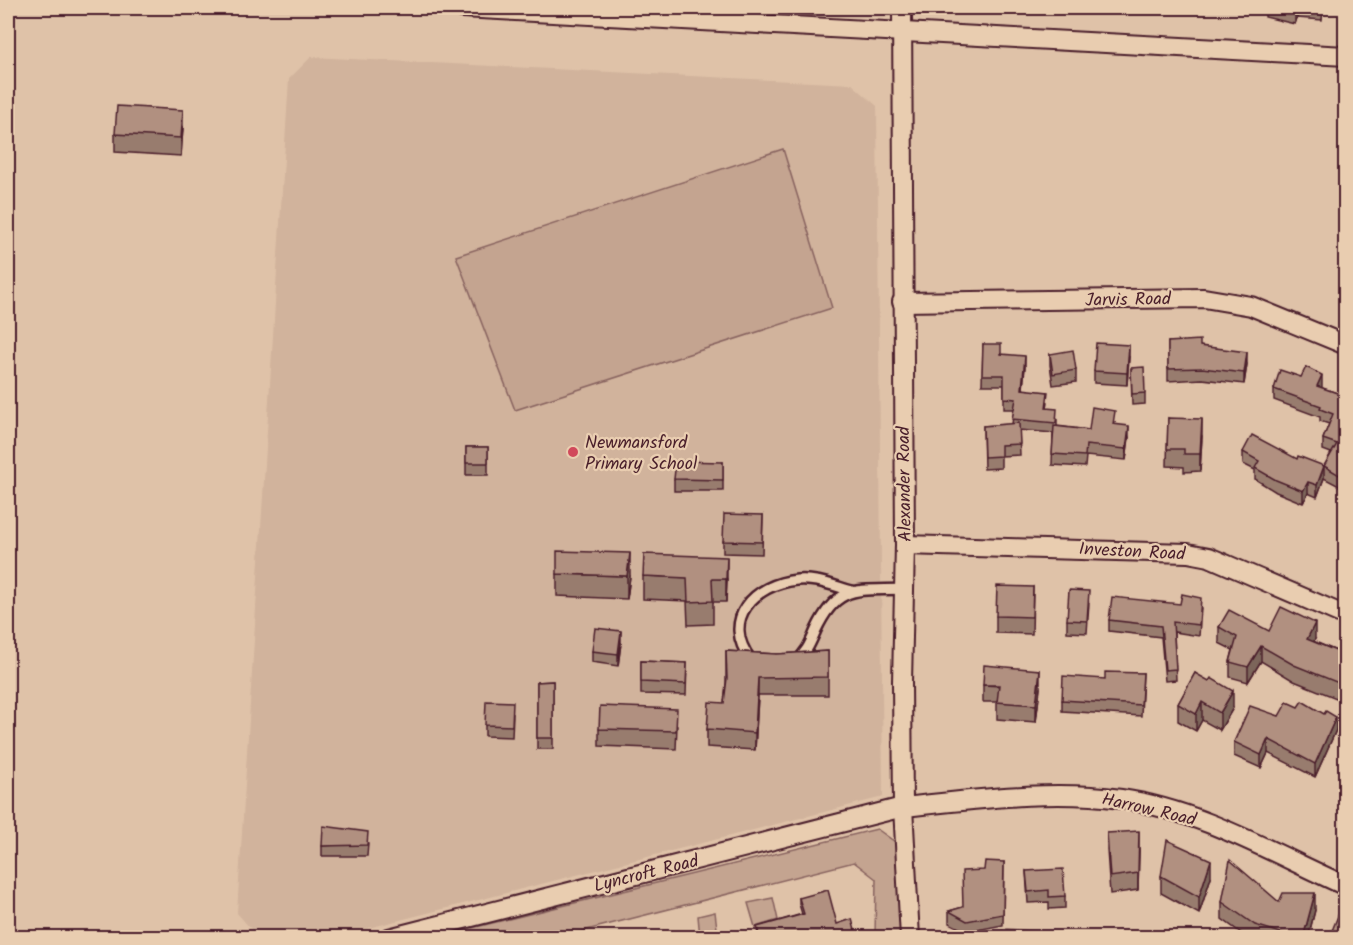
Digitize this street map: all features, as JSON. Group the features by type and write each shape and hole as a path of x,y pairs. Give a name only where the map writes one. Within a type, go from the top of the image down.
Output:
{"street":[{"path":"462,8 1346,56"},
{"name":"Alexander Road","path":"902,8 905,545 903,807 910,938"},
{"name":"Jarvis Road","path":"902,302 1212,299 1251,306 1346,345"},
{"name":"Investon Road","path":"905,545 1188,553 1209,557 1346,616"},
{"name":"Harrow Road","path":"903,807 967,800 1074,795 1124,799 1193,817 1346,886"},
{"name":"Lyncroft Road","path":"389,938 903,807"}],"lane":[{"path":"758,664 741,646 738,626 748,603 758,592 777,584 815,580 852,591 904,589"},
{"path":"787,663 798,660 807,650 831,604 838,597 852,591"}],"shaded area":[{"name":"Newmansford Primary School","path":"311,57 852,84 877,106 883,797 333,937 258,937 237,913 289,79"},
{"path":"783,149 832,308 515,410 456,256"},
{"path":"877,829 895,842 901,937 875,937 876,879 854,862 559,937 431,938"},
{"path":"773,898 778,920 755,927 748,903"},
{"path":"715,912 718,937 700,937 698,916"},
{"path":"1007,929 1105,937 1009,937"}],"building":[{"path":"117,106 183,110 181,138 115,134"},
{"path":"1200,340 1200,346 1247,352 1244,373 1202,368 1168,369 1168,342"},
{"path":"1096,343 1129,345 1127,373 1094,371"},
{"path":"983,344 1001,344 1001,354 1025,356 1022,389 1048,392 1046,408 1057,409 1056,423 1012,419 1016,399 1004,398 1004,375 982,375"},
{"path":"1073,350 1076,370 1053,374 1050,354"},
{"path":"1144,367 1145,393 1132,394 1131,368"},
{"path":"1306,367 1322,375 1317,386 1340,394 1343,389 1346,390 1346,465 1341,476 1324,466 1337,444 1323,439 1333,414 1320,409 1321,406 1274,389 1280,370 1301,377"},
{"path":"1092,407 1115,411 1113,424 1129,426 1126,449 1086,445 1085,456 1052,454 1054,426 1089,430"},
{"path":"1168,418 1202,419 1200,454 1184,454 1184,449 1167,449"},
{"path":"1019,423 1020,444 1001,445 1001,456 984,457 983,426"},
{"path":"1252,435 1297,459 1298,456 1324,466 1317,485 1308,482 1303,491 1255,468 1259,461 1243,452"},
{"path":"466,447 488,447 488,463 466,463"},
{"path":"676,461 723,462 723,480 674,479"},
{"path":"724,514 763,515 762,542 723,541"},
{"path":"557,551 630,553 627,576 557,574"},
{"path":"644,554 727,557 726,579 712,579 713,601 688,602 687,578 643,576"},
{"path":"997,586 1033,587 1032,617 996,616"},
{"path":"1069,590 1089,591 1087,621 1067,620"},
{"path":"1182,594 1201,598 1199,625 1173,622 1176,669 1165,670 1161,626 1109,620 1112,597 1180,604"},
{"path":"1281,607 1315,623 1307,639 1346,655 1346,686 1294,665 1261,646 1248,667 1230,662 1237,637 1219,627 1229,610 1269,631"},
{"path":"595,628 621,631 618,654 592,651"},
{"path":"726,651 777,654 828,651 828,677 758,678 755,733 707,729 709,702 724,703 727,678"},
{"path":"641,661 687,663 686,684 641,682"},
{"path":"984,665 1040,670 1036,705 997,702 999,685 983,685"},
{"path":"1105,672 1143,673 1141,705 1062,700 1063,676 1105,679"},
{"path":"1195,673 1209,681 1211,678 1233,691 1220,713 1202,702 1196,714 1178,704"},
{"path":"553,681 553,738 537,738 537,682"},
{"path":"486,701 513,702 512,726 485,725"},
{"path":"1302,701 1324,714 1326,711 1336,717 1315,764 1268,739 1261,755 1234,742 1250,706 1279,716 1287,702 1298,707"},
{"path":"600,706 677,709 676,731 599,729"},
{"path":"323,826 368,832 367,845 322,846"},
{"path":"1139,831 1138,873 1110,877 1107,833"},
{"path":"1167,840 1211,860 1199,897 1161,876"},
{"path":"1230,860 1279,902 1283,893 1315,893 1303,938 1255,925 1222,902"},
{"path":"985,861 1004,862 1003,914 967,921 949,911 963,907 962,871 984,870"},
{"path":"1063,869 1065,896 1049,897 1049,890 1028,892 1026,871"},
{"path":"828,890 837,924 852,919 857,938 760,938 757,927 804,914 799,898"},
{"path":"1340,911 1346,913 1346,938 1329,938"},
{"path":"1003,931 1005,938 974,938"}],"place":[{"name":"Newmansford Primary School","path":"573,452"}]}
